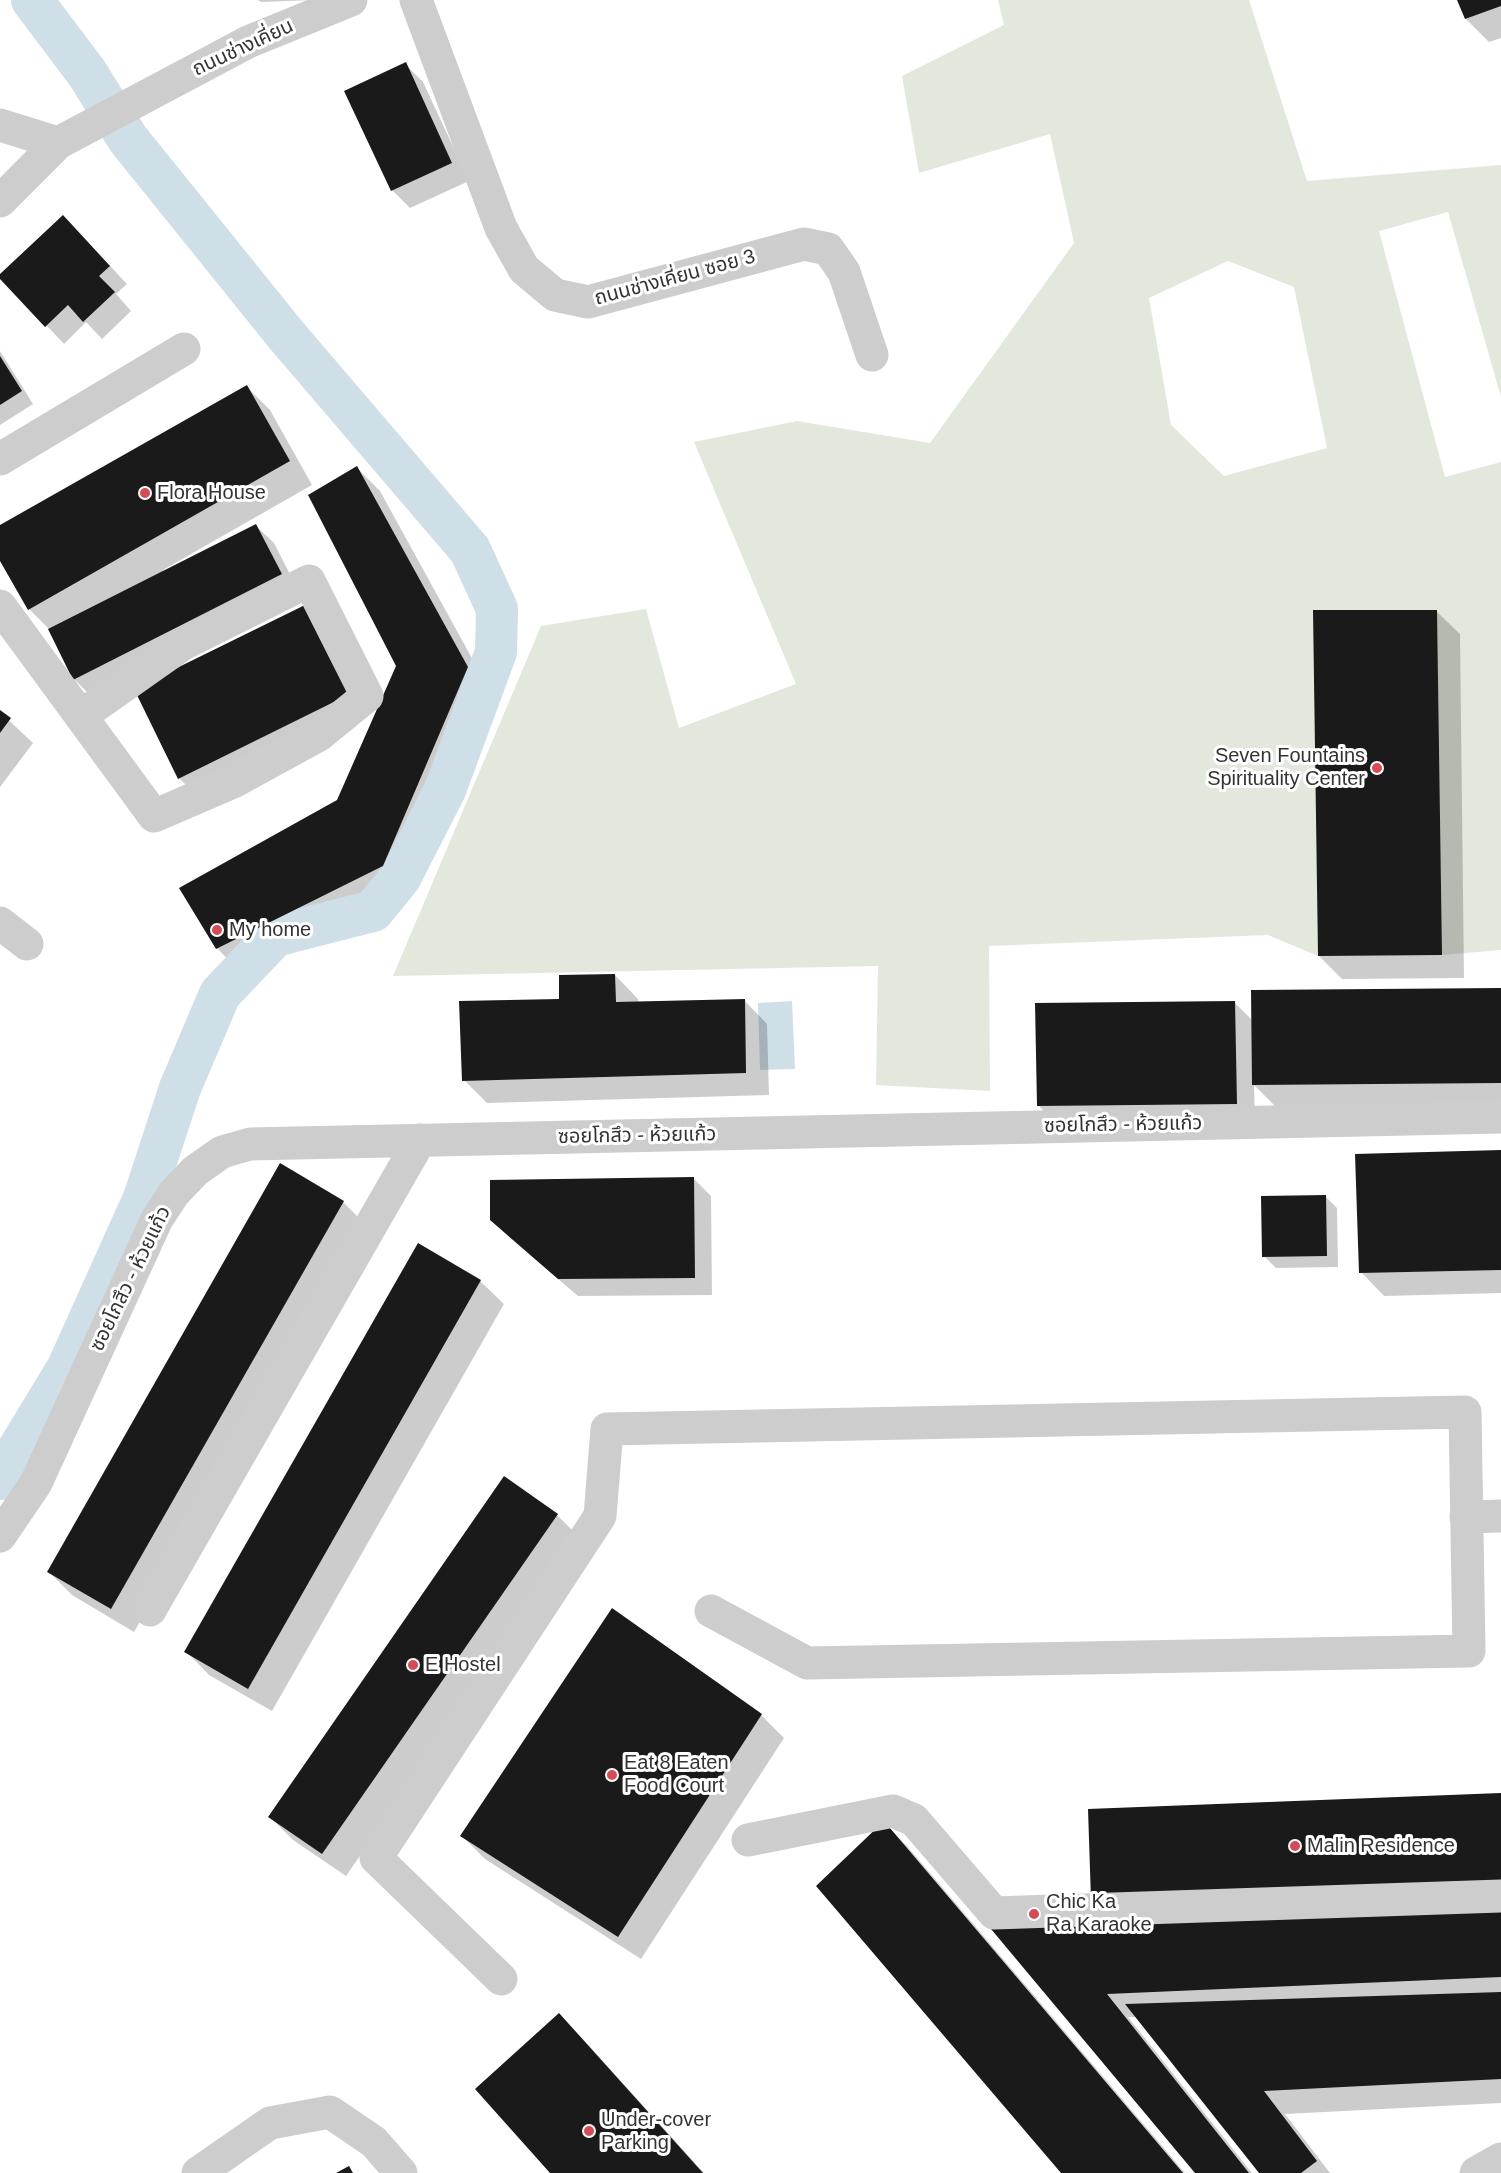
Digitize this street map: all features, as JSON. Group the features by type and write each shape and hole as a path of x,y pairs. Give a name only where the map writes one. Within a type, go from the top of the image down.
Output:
{"street":[{"name":"ถนนช่างเคี่ยน","path":"58,143 248,42 351,0"},
{"name":"ถนนช่างเคี่ยน ซอย 3","path":"416,0 501,228 525,269 555,295 588,302 804,244 828,249 844,272 872,355"},
{"path":"0,125 58,143 0,201"},
{"path":"0,459 184,349"},
{"path":"0,606 154,816 235,781 319,735 367,696 309,581 183,644 81,716"},
{"path":"0,923 27,944"},
{"name":"ซอยโกสึว - ห้วยแก้ว","path":"0,1536 36,1483 158,1219 174,1193 195,1171 222,1152 250,1144 1501,1117"},
{"path":"150,1610 420,1140"},
{"path":"501,1979 376,1857 600,1516 607,1429 1465,1412 1469,1651 807,1664 711,1611"},
{"path":"1466,1517 1501,1516"},
{"path":"748,1840 893,1811 914,1820 994,1913 1501,1896"},
{"path":"198,2173 270,2123 330,2112 374,2142 400,2173"},
{"path":"1476,2173 1501,2159"}],"shaded area":[{"path":"998,0 1249,0 1307,181 1501,165 1501,397 1448,212 1379,231 1445,477 1501,462 1501,950 1442,955 1437,610 1314,610 1318,956 1268,935 989,946 990,1091 876,1085 878,966 393,976 541,626 646,609 679,728 796,684 694,442 797,421 930,443 1074,243 1050,134 919,173 902,76 1004,25","holes":["1228,261 1294,287 1327,448 1224,476 1171,425 1149,298"]},
{"path":"792,1001 795,1069 760,1070 758,1003"}],"building":[{"path":"1457,0 1501,0 1501,6 1465,19"},
{"path":"406,62 452,163 391,191 344,91"},
{"path":"63,215 110,266 99,276 115,292 83,322 68,305 45,327 0,279 0,274"},
{"path":"0,356 22,391 0,405"},
{"name":"Flora House","path":"247,385 290,461 28,610 0,561 0,525"},
{"path":"357,466 468,667 383,866 216,949 179,888 337,800 396,666 308,495"},
{"path":"256,524 282,574 73,680 48,629"},
{"path":"307,604 352,693 178,779 134,689"},
{"name":"Seven Fountains Spirituality Center","path":"1313,610 1437,610 1442,955 1318,956"},
{"path":"0,710 11,718 0,733"},
{"path":"615,974 616,1002 745,999 746,1073 462,1081 459,1001 559,999 559,975"},
{"path":"1501,988 1501,1083 1252,1085 1251,990"},
{"path":"1235,1001 1237,1104 1037,1106 1035,1003"},
{"path":"1501,1150 1501,1270 1359,1273 1355,1154"},
{"path":"280,1163 344,1201 111,1609 47,1572"},
{"path":"694,1177 695,1278 558,1279 490,1220 490,1180"},
{"path":"1326,1195 1327,1256 1262,1257 1261,1196"},
{"path":"418,1243 481,1280 248,1689 184,1652"},
{"name":"E Hostel","path":"504,1476 558,1514 322,1854 268,1817"},
{"name":"Eat 8 Eaten Food Court","path":"612,1608 762,1714 618,1937 460,1836"},
{"name":"Malin Residence","path":"1501,1793 1501,1883 1091,1900 1088,1809"},
{"path":"884,1821 1183,2173 1061,2173 816,1886"},
{"path":"1501,1909 1501,1977 1107,1994 1249,2173 1195,2173 991,1929"},
{"path":"1501,1992 1501,2079 1264,2091 1317,2161 1301,2173 1259,2173 1125,2004"},
{"name":"Under-cover Parking","path":"559,2013 703,2173 550,2173 475,2089"},
{"path":"349,2166 353,2173 336,2173"}],"waterway":[{"path":"0,1479 67,1369 144,1198 180,1088 220,994 275,936 373,911 400,878 445,790 496,652 497,609 470,550 286,335 128,139 87,73 32,0"}],"place":[{"name":"Flora House","path":"145,493"},
{"name":"Seven Fountains Spirituality Center","path":"1377,768"},
{"name":"My home","path":"217,930"},
{"name":"E Hostel","path":"413,1665"},
{"name":"Eat 8 Eaten Food Court","path":"612,1775"},
{"name":"Malin Residence","path":"1295,1846"},
{"name":"Chic Ka Ra Karaoke","path":"1034,1914"},
{"name":"Under-cover Parking","path":"589,2131"}]}
